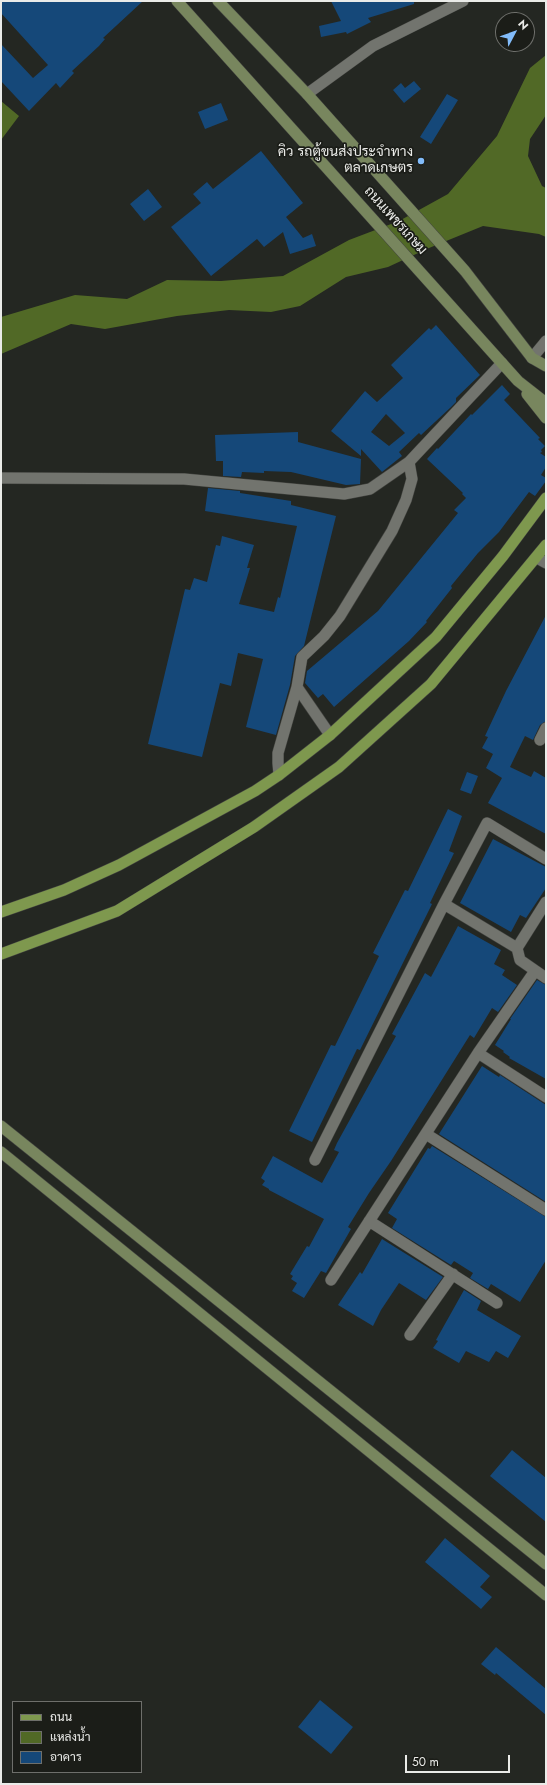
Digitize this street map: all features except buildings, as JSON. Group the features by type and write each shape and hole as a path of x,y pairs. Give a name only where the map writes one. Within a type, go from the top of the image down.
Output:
{"main road":[{"name":"ถนนเพชรเกษม","path":"177,1 518,381 546,403"},
{"name":"ถนนเพชรเกษม","path":"218,1 307,94 465,271 532,358 546,366"},
{"path":"532,358 546,362"},
{"path":"518,381 546,418"},
{"path":"1,912 64,890 119,865 255,791 279,774 330,735 436,637 503,556 546,498"},
{"path":"1,954 117,911 254,827 339,766 431,684 541,560 546,545"},
{"path":"1,1126 546,1564"},
{"path":"1,1152 546,1595"}],"street":[{"path":"307,94 373,46 463,1"},
{"path":"532,358 546,341"},
{"path":"1,478 184,479 344,494 370,489 409,462 502,363"},
{"path":"279,774 278,753 297,687 302,657 324,636 340,616 392,531 406,500 412,479 409,462"},
{"path":"297,687 330,735"},
{"path":"540,740 546,728"},
{"path":"315,1160 444,904 487,823 546,859"},
{"path":"546,902 518,948 520,960 546,978"},
{"path":"444,904 518,948"},
{"path":"331,1280 478,1053 535,971"},
{"path":"478,1053 546,1097"},
{"path":"426,1134 546,1210"},
{"path":"370,1221 497,1303"},
{"path":"410,1335 453,1274"}],"water":[{"path":"546,55 546,115 530,139 528,156 542,186 546,188 546,237 539,234 483,226 388,267 346,277 300,306 271,312 229,310 177,316 105,329 71,324 1,354 1,317 75,295 127,299 167,280 221,281 283,276 349,240 399,221 448,194 497,136 530,68"},
{"path":"1,101 19,116 1,140"}],"place":[{"name":"คิว รถตู้ขนส่งประจำทาง ตลาดเกษตร","path":"421,161"}]}
